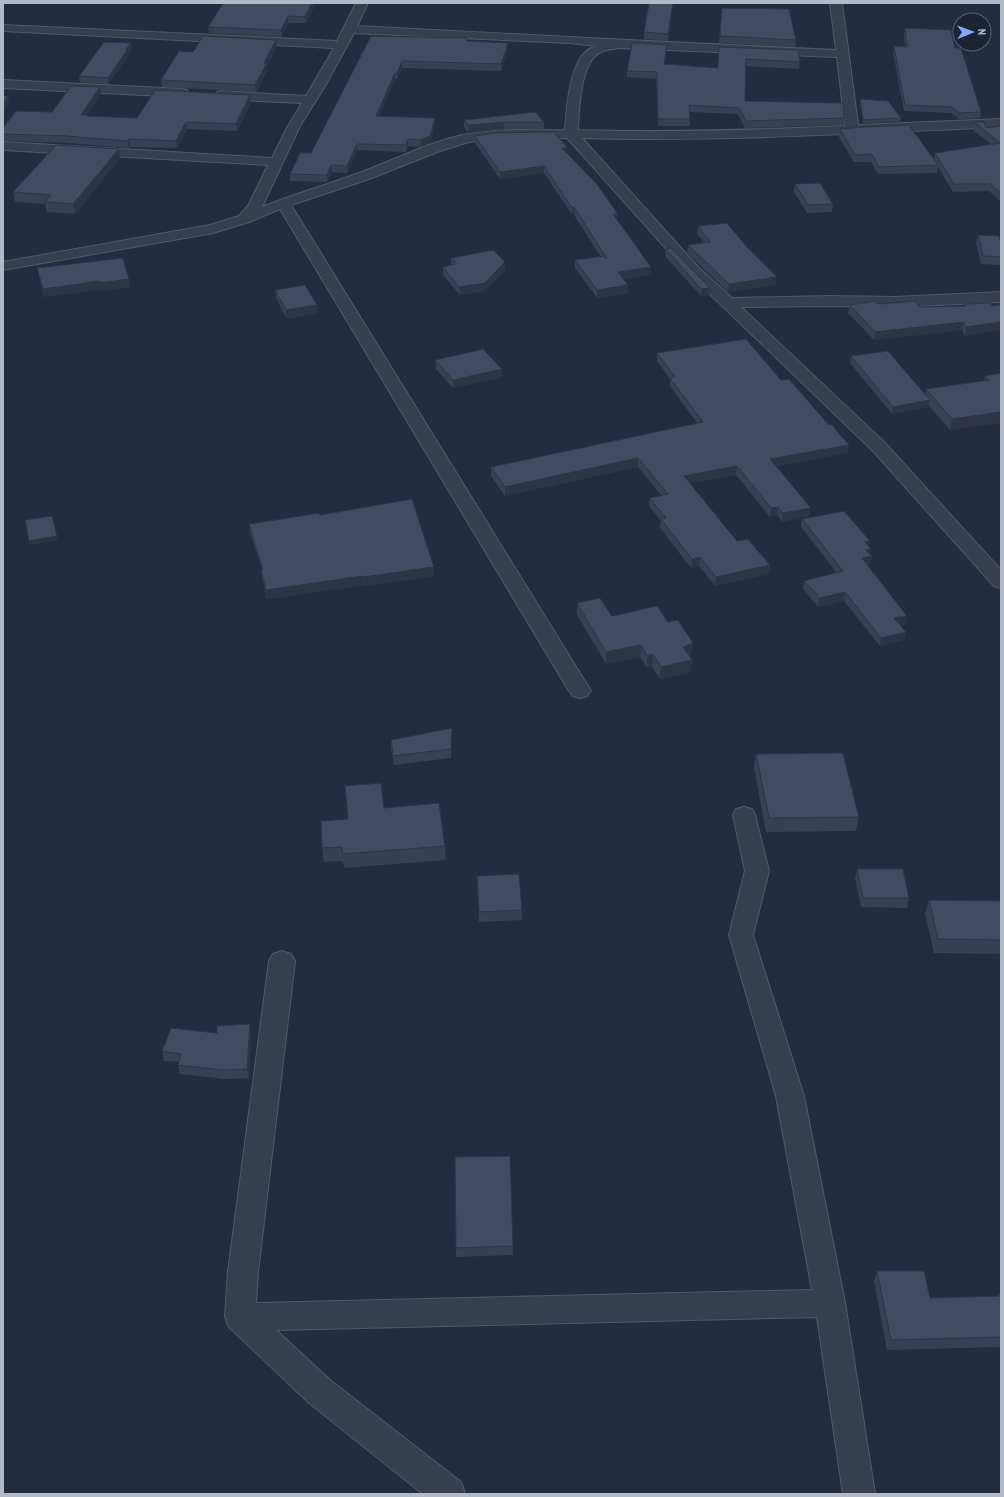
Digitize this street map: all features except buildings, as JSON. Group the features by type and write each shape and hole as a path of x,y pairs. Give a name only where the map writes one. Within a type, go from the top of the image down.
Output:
{"street":[{"path":"244,219 254,208 294,126 350,29 362,3"},
{"path":"836,3 852,129"},
{"path":"3,28 340,45"},
{"path":"350,29 570,40 620,44 843,54"},
{"path":"570,40 582,43 594,52"},
{"path":"620,44 597,49 586,58 575,88 571,134 693,270 879,447 1001,582"},
{"path":"3,84 192,94"},
{"path":"208,95 310,100"},
{"path":"3,266 213,229 244,219 283,203 364,176 435,148 468,138 495,135 571,134 647,136 727,135 1001,122"},
{"path":"3,146 277,162"},
{"path":"283,203 580,691"},
{"path":"727,303 829,301 895,302 1001,297"},
{"path":"744,815 757,871 741,935 790,1096 830,1303 859,1494"},
{"path":"240,1317 243,1272 282,961"},
{"path":"240,1317 830,1303"},
{"path":"240,1317 319,1391 449,1494"}]}
